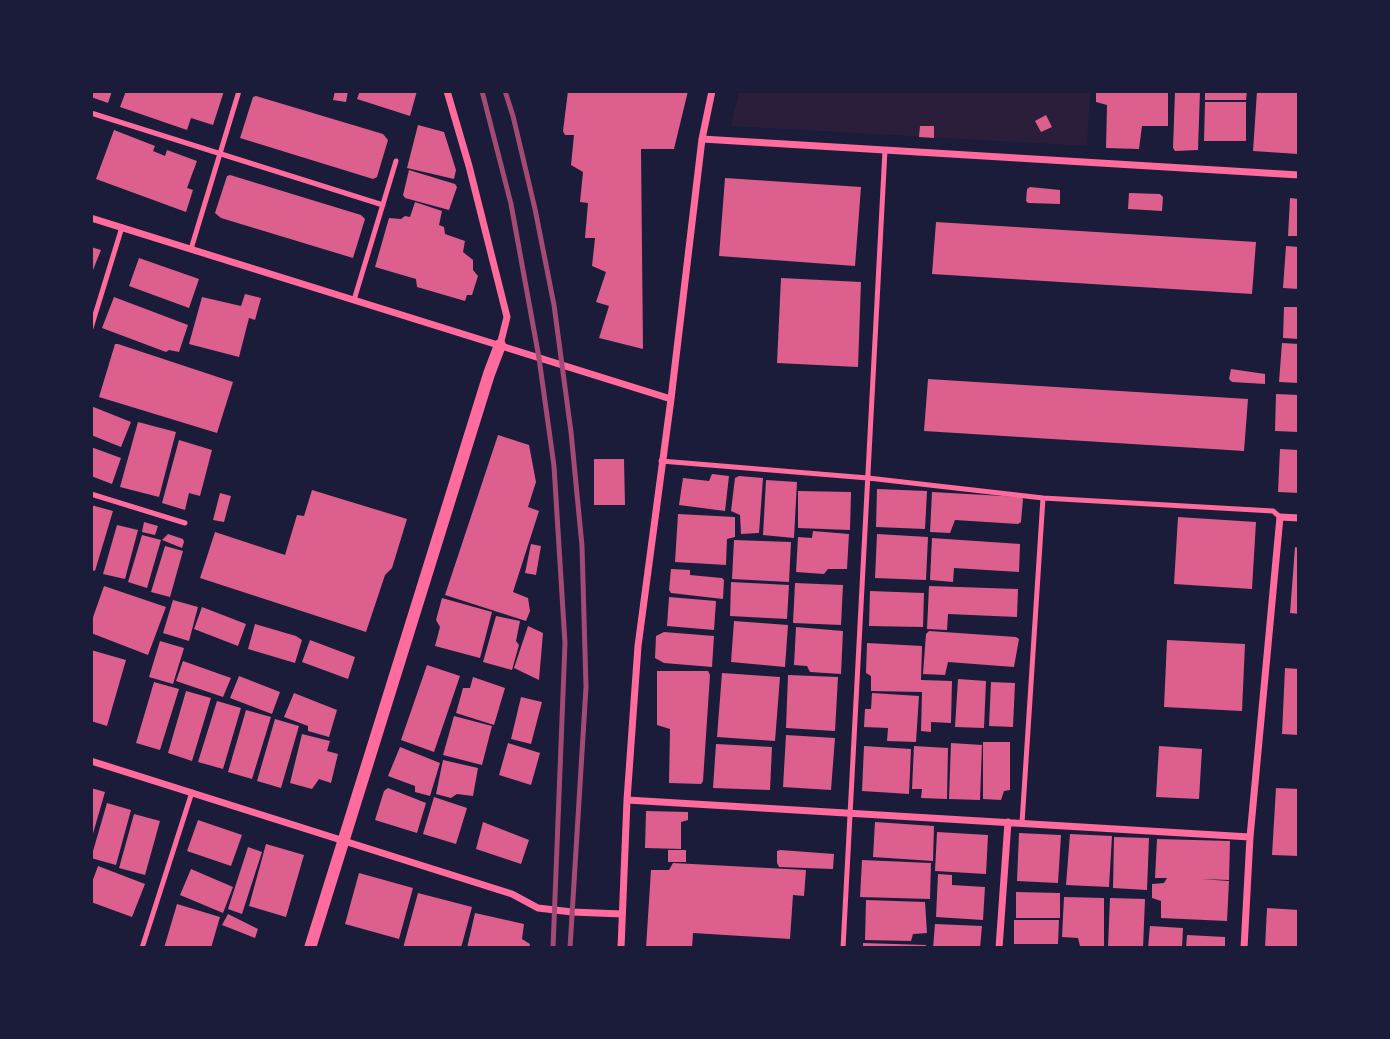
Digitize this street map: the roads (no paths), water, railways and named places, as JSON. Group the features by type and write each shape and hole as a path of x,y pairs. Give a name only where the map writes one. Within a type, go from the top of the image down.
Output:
{"street":[{"path":"310,948 507,317 447,91"},
{"path":"621,948 627,800 638,646 702,139 712,91"},
{"path":"702,139 1299,175"},
{"path":"91,218 671,399"},
{"path":"1244,948 1250,837 1280,517 1299,518"},
{"path":"91,761 512,894 538,908 622,914"},
{"path":"627,800 1250,837"},
{"path":"999,948 1008,822"}],"lane":[{"path":"191,249 239,91"},
{"path":"91,113 383,205"},
{"path":"843,948 885,149"},
{"path":"354,300 396,161"},
{"path":"91,328 122,227"},
{"path":"662,461 868,478 1043,498 1273,511 1280,517"},
{"path":"91,494 185,523"},
{"path":"1023,822 1043,498"},
{"path":"142,948 192,792"}],"railway":[{"path":"482,91 511,204 539,358 554,466 565,643 553,948"},
{"path":"505,91 535,209 554,305 571,432 582,546 586,687 570,948"}]}
